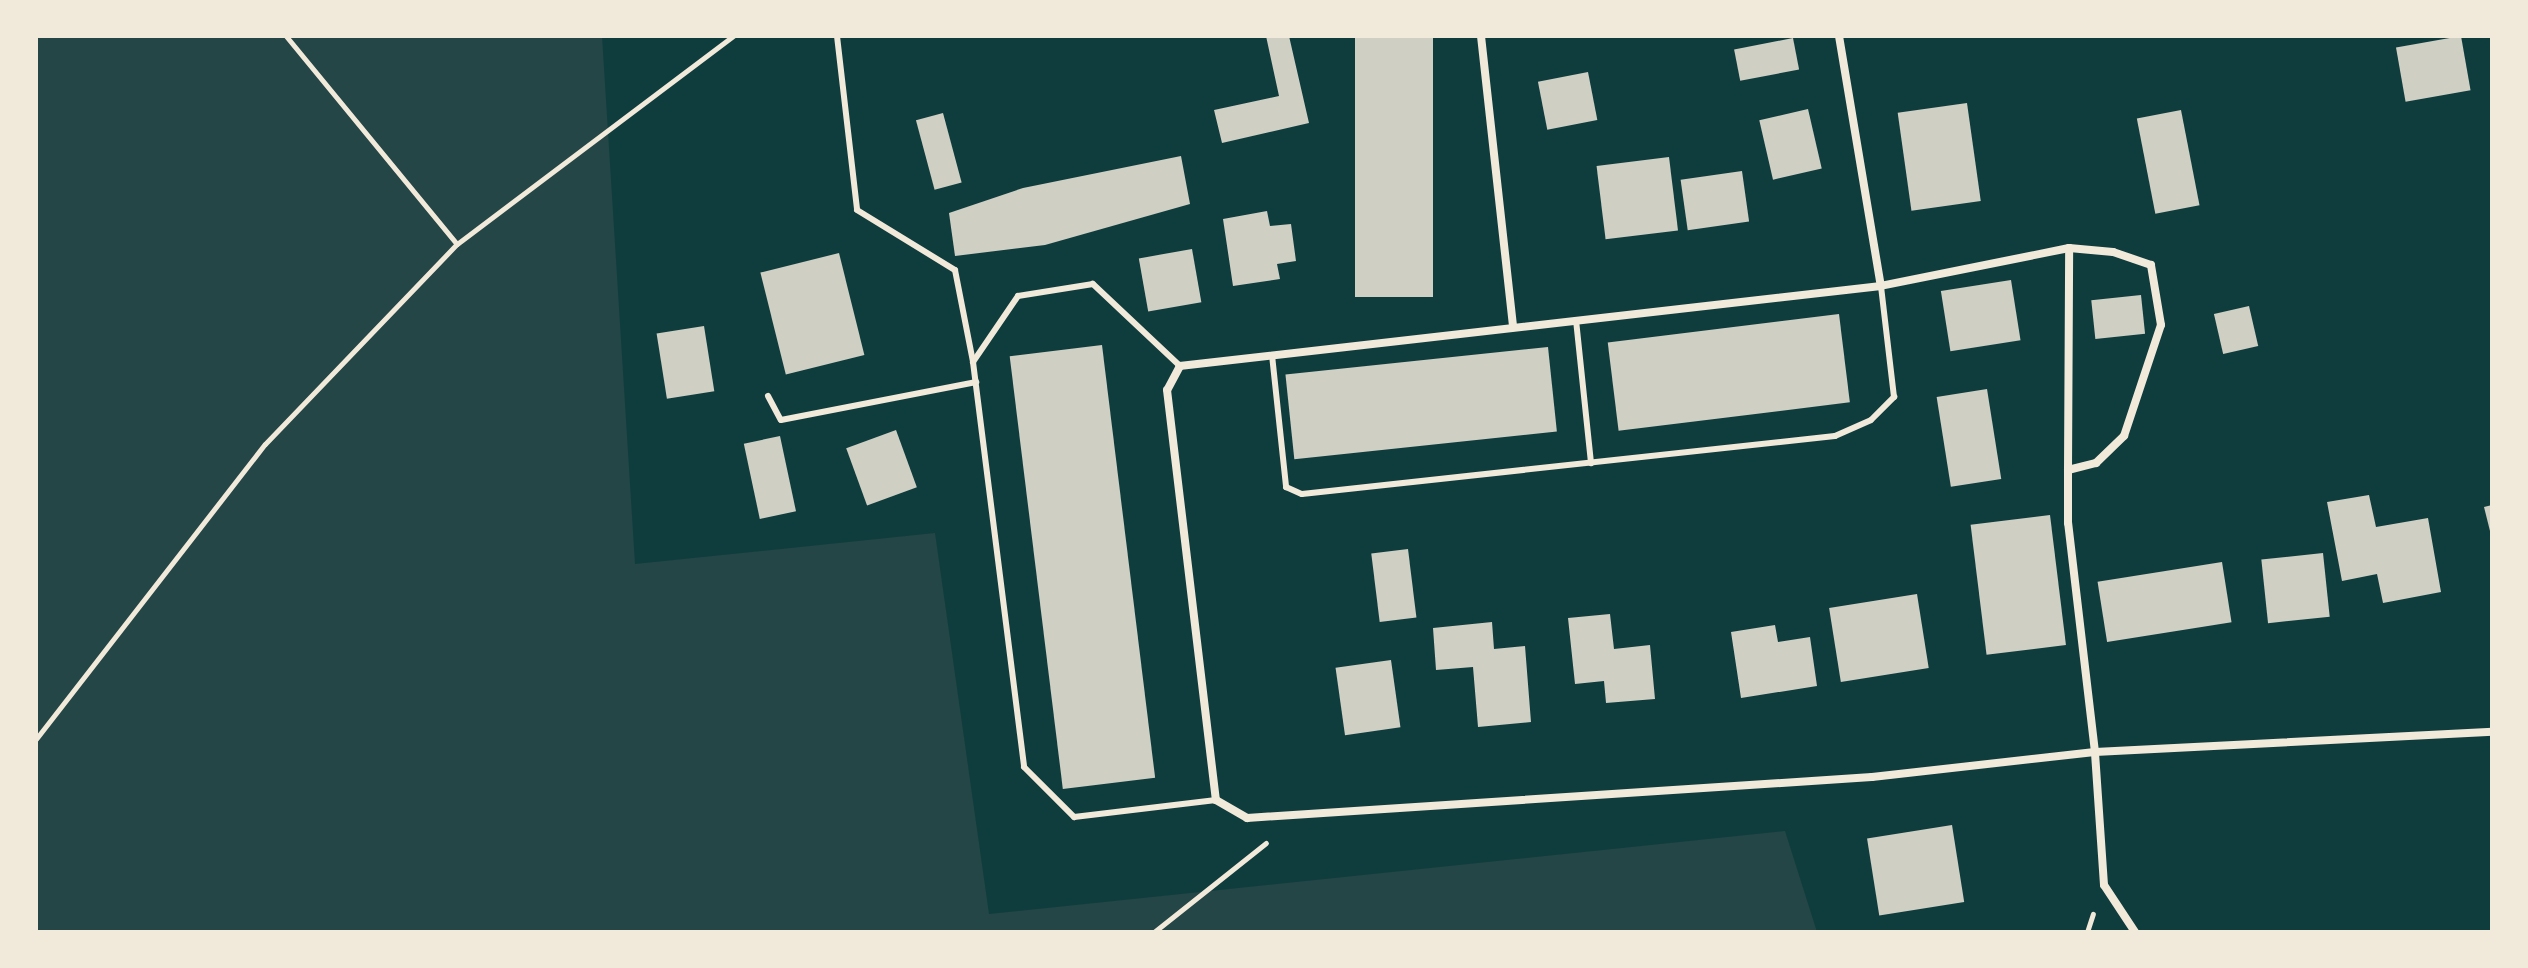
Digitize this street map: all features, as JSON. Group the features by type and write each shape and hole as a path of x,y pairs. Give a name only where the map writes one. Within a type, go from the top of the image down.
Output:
{"street":[{"path":"1481,36 1513,327"},
{"path":"1839,36 1881,286"},
{"path":"2069,248 2068,523 2095,752 2104,885 2135,932"},
{"path":"2068,470 2096,463 2124,436 2161,325 2151,265 2113,252 2069,248 1881,286 1180,366 1167,390 1216,800 1247,818 1872,777 2095,752 2492,732"}],"lane":[{"path":"837,36 857,210 955,270 976,382 1024,767 1074,817 1216,800"},
{"path":"973,362 1018,296 1093,284 1180,366"},
{"path":"1272,355 1286,487 1302,494 1835,436 1871,420 1894,397 1881,286"},
{"path":"1576,320 1591,463"},
{"path":"768,396 781,420 976,382"}],"path":[{"path":"286,36 457,244"},
{"path":"36,739 265,444 457,244 733,36"},
{"path":"1154,932 1301,815"}],"shaded area":[{"path":"36,36 602,36 635,564 935,533 989,914 1785,831 1817,932 36,932"}],"building":[{"path":"1266,36 1289,36 1309,123 1222,143 1214,110 1279,96"},
{"path":"1355,36 1433,36 1433,297 1355,297"},
{"path":"2461,36 2471,90 2406,102 2396,47"},
{"path":"1793,38 1799,69 1740,81 1734,49"},
{"path":"1588,72 1597,120 1547,130 1538,82"},
{"path":"1967,103 1981,201 1911,211 1898,113"},
{"path":"1808,109 1822,168 1773,180 1759,120"},
{"path":"2181,110 2200,205 2155,214 2137,119"},
{"path":"943,113 962,183 935,190 916,120"},
{"path":"1181,156 1190,204 1045,245 955,256 949,213 1023,188"},
{"path":"1669,157 1678,230 1606,239 1597,166"},
{"path":"1742,171 1749,222 1688,230 1681,180"},
{"path":"1267,211 1270,226 1291,224 1296,261 1277,264 1280,279 1233,286 1223,219"},
{"path":"1192,249 1201,302 1148,312 1139,258"},
{"path":"839,253 864,355 786,374 760,273"},
{"path":"2011,280 2021,340 1950,351 1941,291"},
{"path":"2141,295 2145,334 2095,339 2091,300"},
{"path":"2249,306 2258,346 2223,354 2214,314"},
{"path":"1839,314 1850,402 1619,431 1608,342"},
{"path":"704,326 714,391 667,399 657,334"},
{"path":"1102,345 1155,778 1063,789 1010,356"},
{"path":"1548,347 1557,432 1294,459 1285,375"},
{"path":"1987,389 2001,479 1951,487 1937,397"},
{"path":"896,430 917,487 867,505 846,448"},
{"path":"780,436 796,511 760,519 744,444"},
{"path":"2369,495 2376,527 2428,518 2441,592 2383,603 2377,574 2342,581 2327,502"},
{"path":"2492,505 2492,535 2491,535 2484,507"},
{"path":"2050,515 2066,645 1987,655 1971,525"},
{"path":"1408,549 1416,617 1380,622 1371,554"},
{"path":"2323,553 2330,617 2268,623 2261,559"},
{"path":"2222,562 2232,622 2107,642 2098,582"},
{"path":"1917,594 1929,668 1841,682 1829,608"},
{"path":"1610,614 1614,649 1650,645 1655,699 1606,703 1604,681 1575,684 1568,618"},
{"path":"1492,622 1494,649 1525,646 1531,722 1478,727 1473,667 1436,670 1433,628"},
{"path":"1775,625 1778,642 1810,637 1817,686 1741,698 1731,632"},
{"path":"1391,660 1400,727 1345,735 1336,668"},
{"path":"1952,825 1964,902 1879,915 1867,838"}]}
